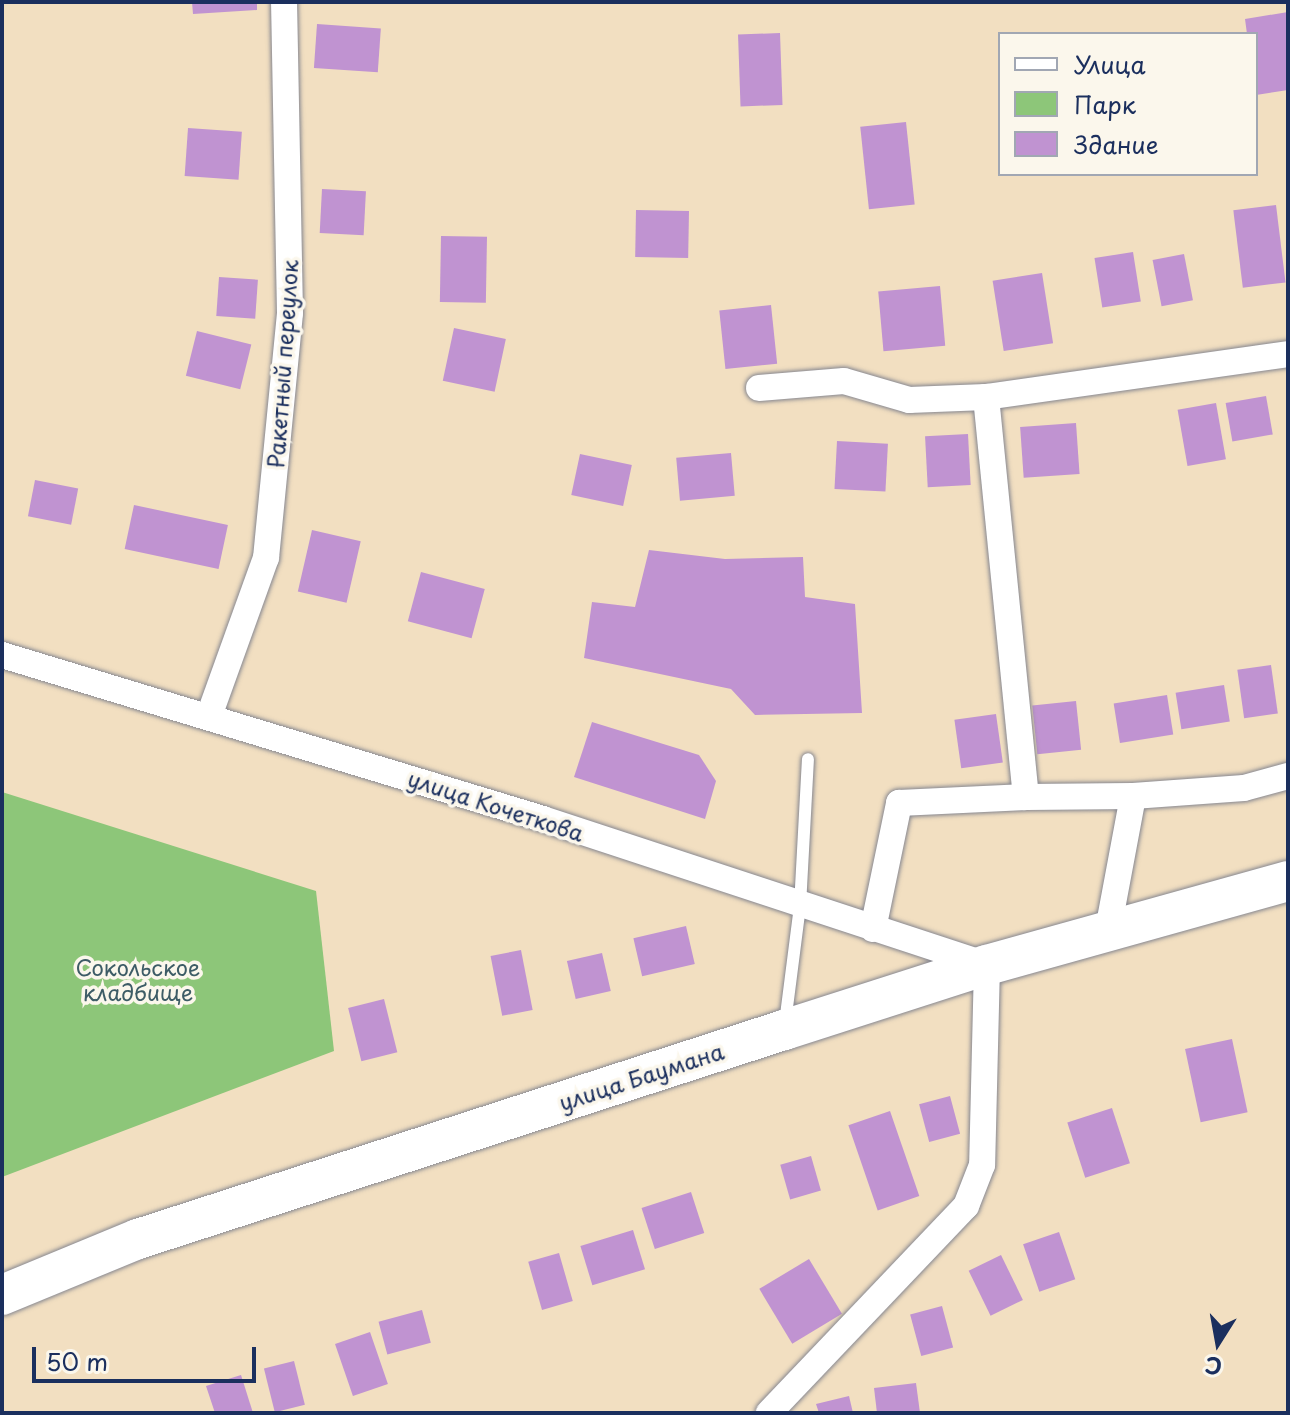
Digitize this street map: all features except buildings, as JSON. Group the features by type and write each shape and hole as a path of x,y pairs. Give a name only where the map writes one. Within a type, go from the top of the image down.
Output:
{"main road":[{"name":"улица Баумана","path":"2,1295 138,1239 784,1030 987,965 1288,881"}],"street":[{"name":"Ракетный переулок","path":"209,716 266,558 290,313 284,2"},
{"path":"759,388 844,381 909,400 986,397 1288,354"},
{"path":"986,397 1026,797"},
{"name":"улица Кочеткова","path":"2,655 543,819 987,965"},
{"path":"873,929 899,803 1133,796 1244,788 1288,776"},
{"path":"1108,930 1133,796"},
{"path":"769,1413 966,1206 982,1165 987,965"}],"lane":[{"path":"784,1030 800,906 808,759"}],"green space":[{"name":"Сокольское кладбище","path":"2,792 316,891 334,1051 2,1177"}]}
